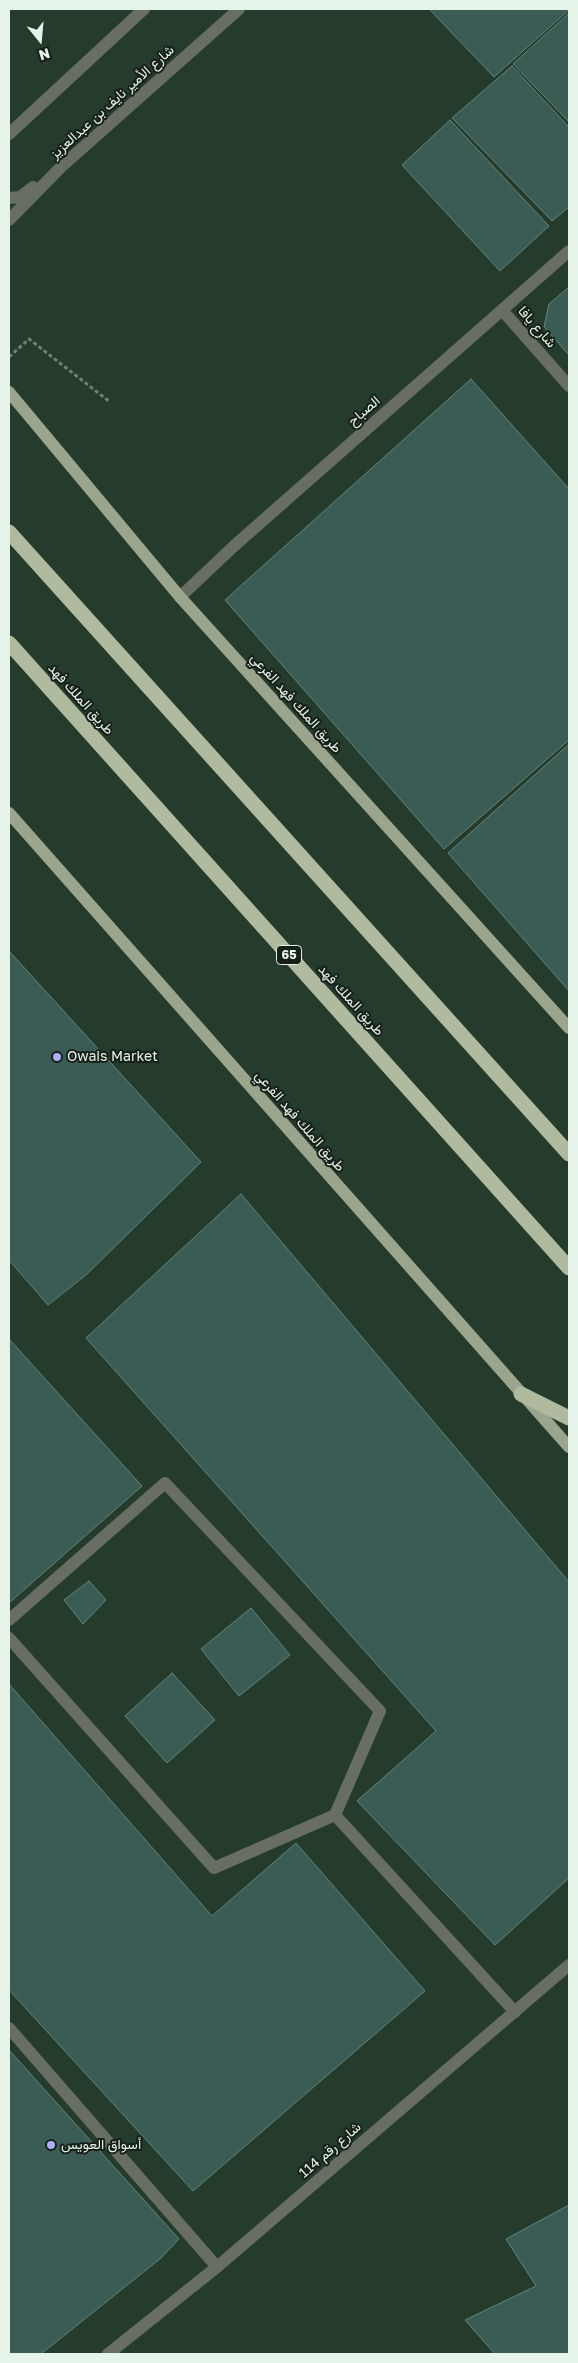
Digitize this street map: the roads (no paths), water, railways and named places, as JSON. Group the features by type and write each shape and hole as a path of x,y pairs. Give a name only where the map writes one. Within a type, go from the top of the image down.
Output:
{"highway":[{"path":"9,532 569,1154"},
{"name":"طريق الملك فهد","path":"9,643 569,1268"},
{"path":"521,1394 569,1418"}],"main road":[{"name":"طريق الملك فهد الفرعي","path":"9,392 180,597 569,1028"},
{"name":"طريق الملك فهد الفرعي","path":"9,814 569,1447"}],"street":[{"path":"9,134 144,9"},
{"name":"شارع الأمير نايف بن عبدالعزيز","path":"9,220 62,167 239,9"},
{"path":"9,198 20,197 62,167"},
{"name":"الصباح","path":"180,597 234,546 569,251"},
{"name":"شارع يافا","path":"502,310 569,386"},
{"path":"9,1620 165,1483 380,1711 335,1815 214,1868 9,1638"},
{"path":"335,1815 515,2012"},
{"name":"شارع رقم 114","path":"108,2354 217,2267 569,1965"},
{"path":"9,2028 217,2267"}],"place":[{"name":"Owais Market","path":"57,1057"},
{"name":"أسواق العويس","path":"51,2145"}]}
